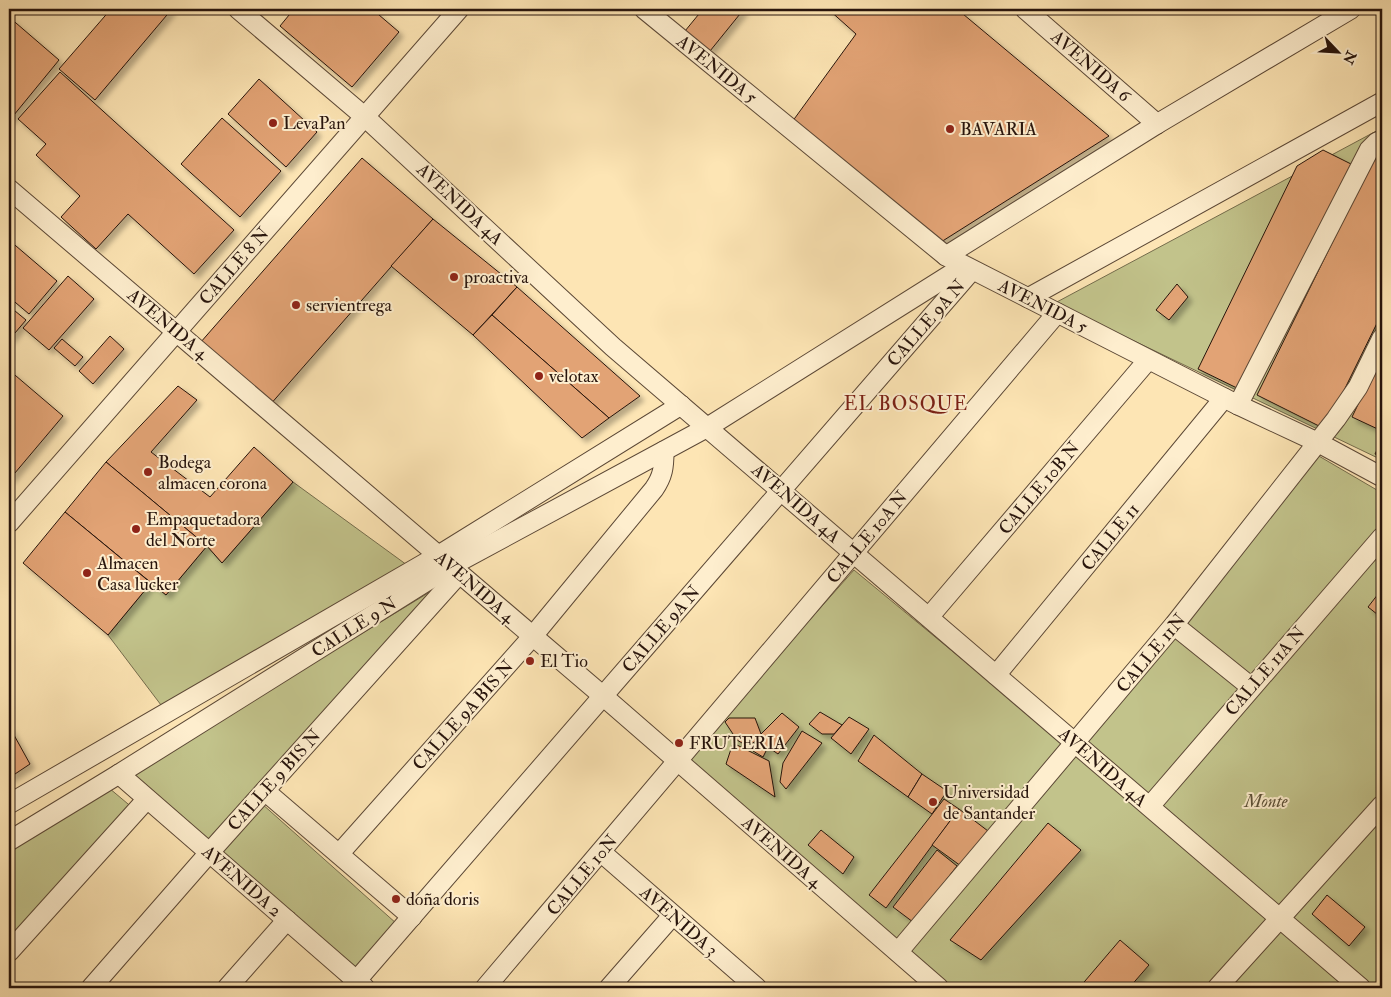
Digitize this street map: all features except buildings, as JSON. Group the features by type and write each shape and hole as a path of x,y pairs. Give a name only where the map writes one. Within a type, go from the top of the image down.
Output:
{"street":[{"name":"AVENIDA 4A","path":"238,9 365,117 614,347 1362,988"},
{"name":"CALLE 8 N","path":"9,523 459,9"},
{"name":"AVENIDA 5","path":"644,9 946,256 1231,402 1318,442 1382,477"},
{"name":"AVENIDA 6","path":"1025,9 1157,124"},
{"path":"946,256 1157,124 1351,9"},
{"path":"1028,298 1382,102"},
{"name":"CALLE 11","path":"996,675 1231,402 1369,150 1380,141"},
{"name":"AVENIDA 4","path":"9,189 603,696 940,988"},
{"name":"CALLE 9 N","path":"9,804 708,427 968,268"},
{"name":"CALLE 9A N","path":"357,986 412,917 781,490 968,268"},
{"name":"CALLE 10A N","path":"678,761 1057,313"},
{"name":"CALLE 11N","path":"898,952 1174,625 1318,442 1358,387 1382,338"},
{"name":"CALLE 10B N","path":"929,617 1148,360"},
{"name":"CALLE 9 N","path":"9,841 119,774 450,565 681,405"},
{"name":"CALLE 9A BIS N","path":"338,854 532,637 661,480 664,471 664,451"},
{"name":"CALLE 11A N","path":"1150,806 1382,537"},
{"name":"CALLE 9 BIS N","path":"91,988 265,791 450,565"},
{"path":"1174,625 1251,687"},
{"name":"CALLE 10N","path":"485,988 678,761"},
{"name":"AVENIDA 2","path":"119,774 287,920 357,986"},
{"path":"265,791 412,917"},
{"path":"9,952 147,799"},
{"path":"1217,988 1382,805"},
{"name":"AVENIDA 3","path":"601,852 750,986"},
{"path":"609,988 672,916"},
{"path":"228,988 287,920"}],"green space":[{"path":"1382,128 1382,460 1055,303"},
{"name":"Monte","path":"1312,452 1382,493 1382,988 936,988 679,767 854,570 1066,745"},
{"path":"293,482 407,565 161,705 108,635 151,583 166,595 207,546 222,563"},
{"path":"456,576 261,803 397,924 355,978 128,776"},
{"path":"109,788 134,809 9,944 9,850"}],"place":[{"name":"LevaPan","path":"273,123"},
{"name":"BAVARIA","path":"950,129"},
{"name":"proactiva","path":"454,277"},
{"name":"servientrega","path":"296,305"},
{"name":"velotax","path":"539,376"},
{"name":"Bodega almacen corona","path":"148,472"},
{"name":"Empaquetadora del Norte","path":"136,529"},
{"name":"Almacen Casa lucker","path":"87,573"},
{"name":"El Tio","path":"530,661"},
{"name":"FRUTERIA","path":"679,743"},
{"name":"Universidad de Santander","path":"933,802"},
{"name":"doña doris","path":"396,899"}],"district":[{"name":"EL BOSQUE","path":"906,403"}]}
